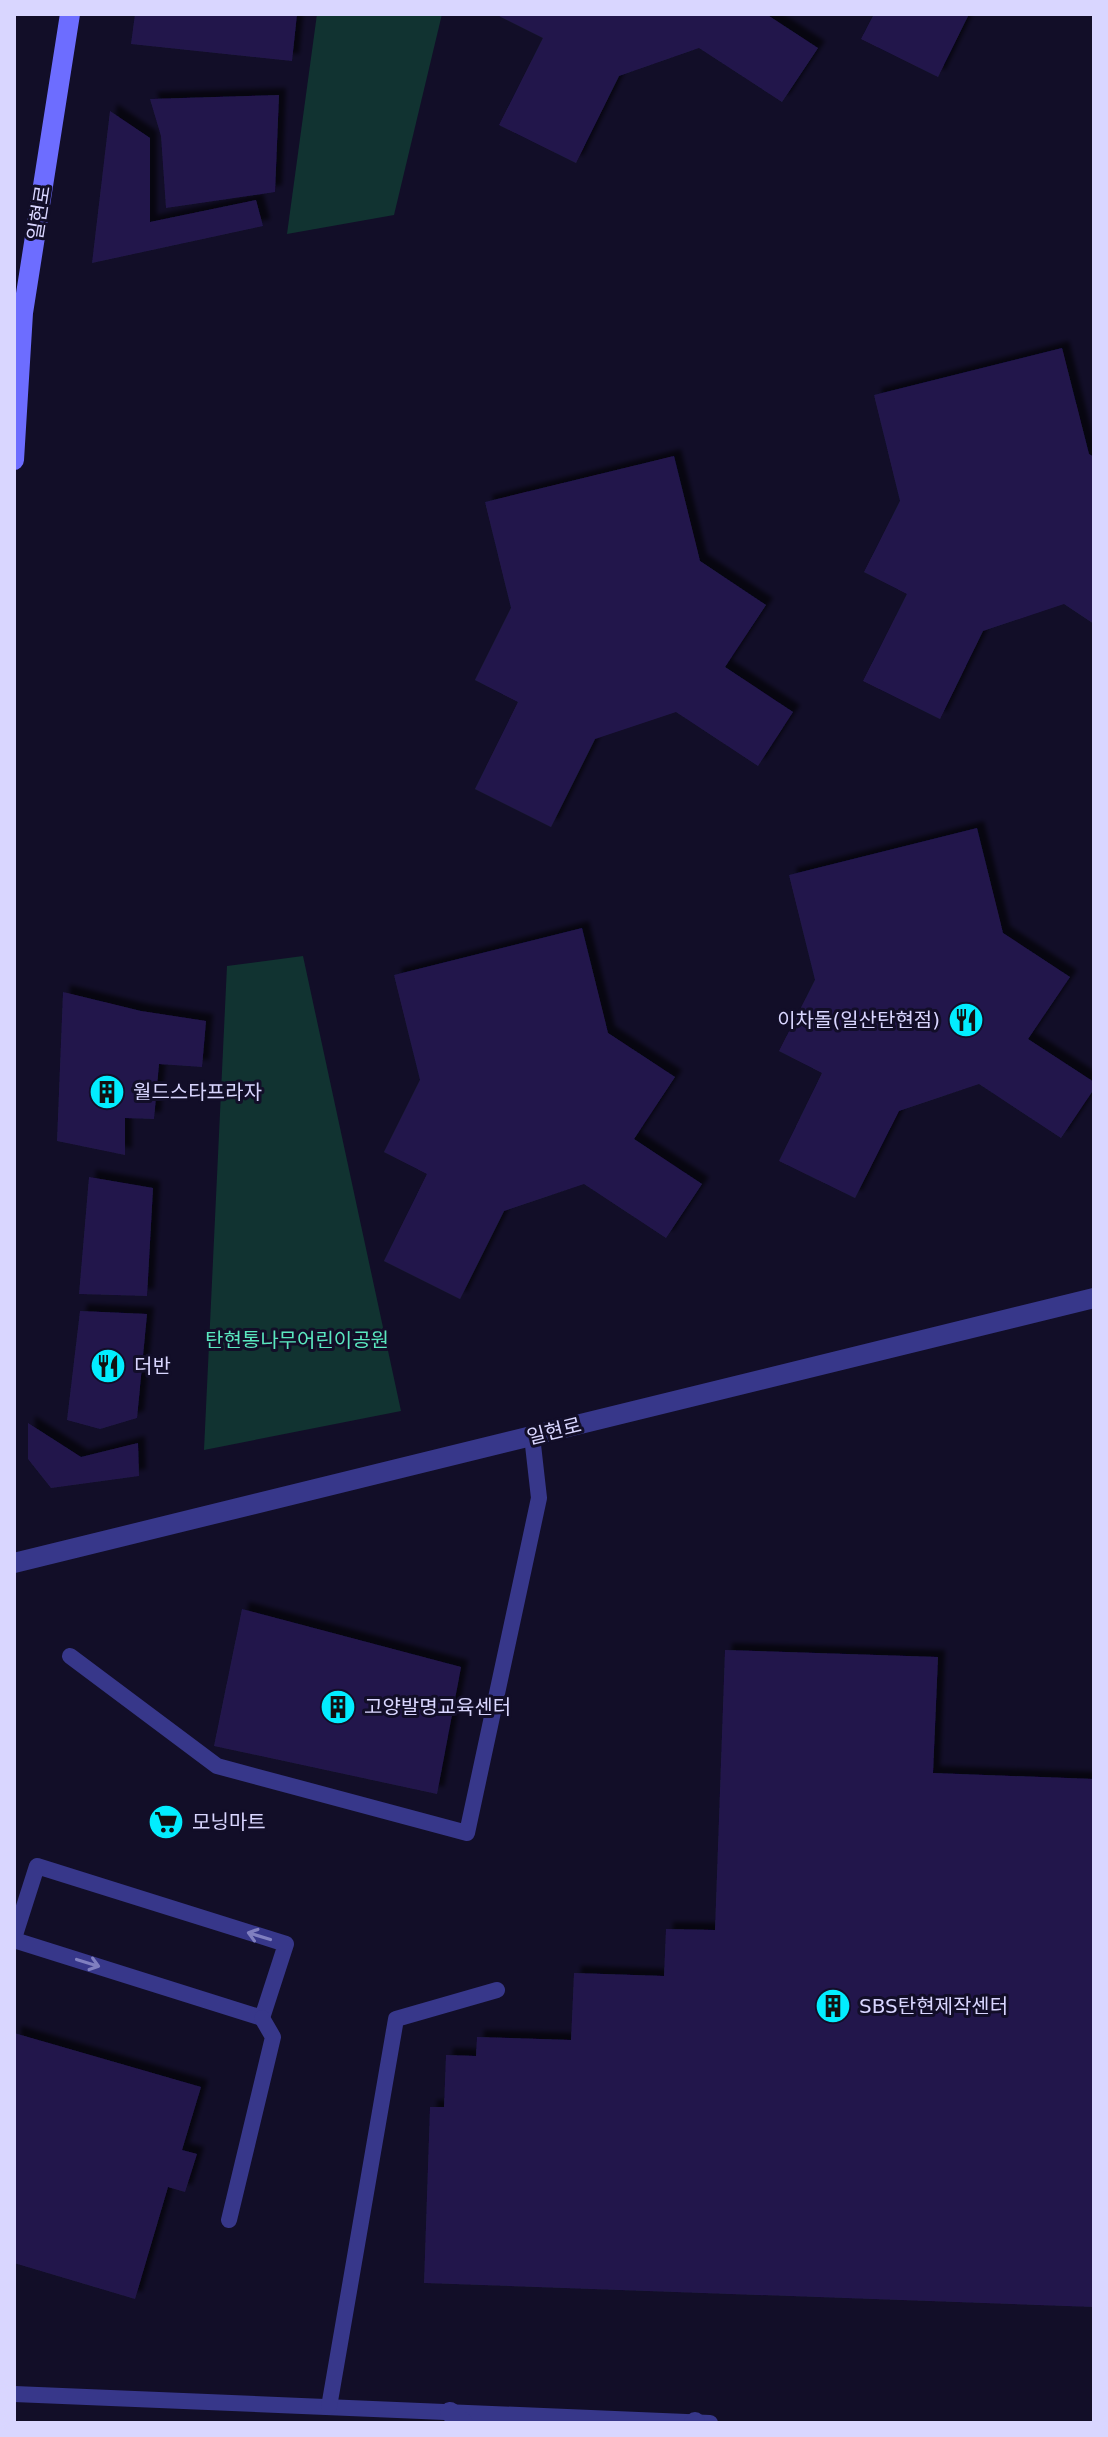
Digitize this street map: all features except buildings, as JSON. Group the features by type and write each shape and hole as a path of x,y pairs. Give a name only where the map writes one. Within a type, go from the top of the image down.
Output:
{"main road":[{"name":"일현로","path":"14,460 23,313 70,14"}],"street":[{"name":"일현로","path":"14,1563 1094,1298"}],"lane":[{"path":"70,1656 217,1766 467,1833 539,1498 532,1436"},
{"path":"229,2220 273,2037 262,2018 14,1939 37,1866 286,1944 262,2018"},
{"path":"329,2407 396,2019 497,1990"},
{"path":"14,2394 329,2407 456,2418 710,2423"}],"green space":[{"path":"317,14 442,14 394,215 287,234"},
{"name":"탄현통나무어린이공원","path":"303,956 401,1411 204,1450 227,966"}],"place":[{"name":"이차돌(일산탄현점)","path":"966,1020"},
{"name":"월드스타프라자","path":"107,1092"},
{"name":"더반","path":"108,1366"},
{"name":"고양발명교육센터","path":"338,1707"},
{"name":"모닝마트","path":"166,1822"},
{"name":"SBS탄현제작센터","path":"833,2006"}]}
